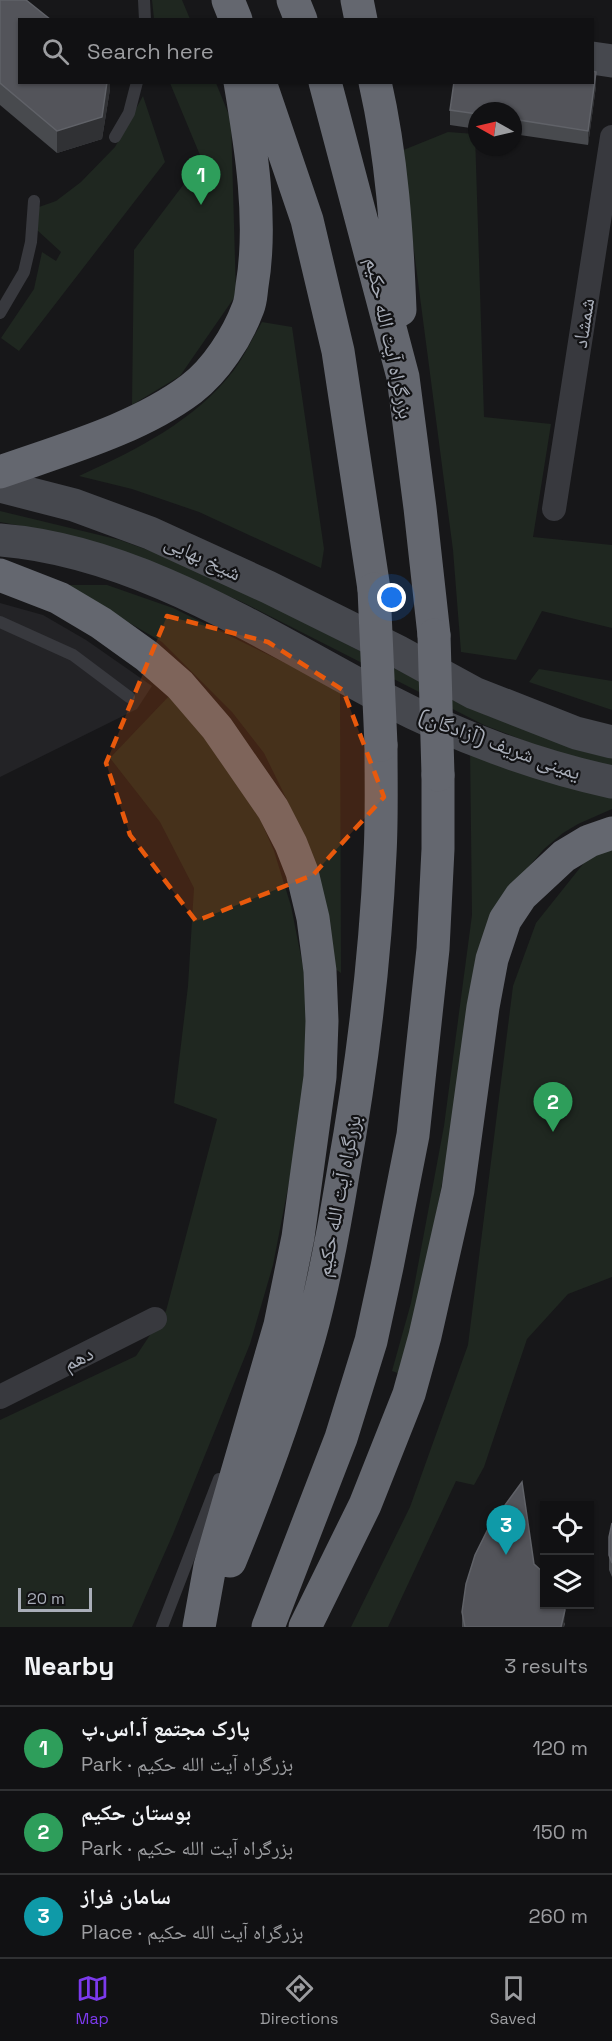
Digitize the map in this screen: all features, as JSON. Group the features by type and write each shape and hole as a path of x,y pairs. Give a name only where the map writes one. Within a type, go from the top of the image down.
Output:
{"highway":[{"path":"228,0 230,18"},
{"path":"228,0 235,18"},
{"path":"293,0 300,18"},
{"path":"357,0 361,18"},
{"path":"0,472 110,433 170,403 192,388 215,365 234,336 249,307 256,264 253,175 240,84"},
{"name":"بزرگراه آیت الله حکیم","path":"201,1627 258,1493 282,1426 309,1336 334,1226 364,1045 375,946 380,852 381,745 374,589 356,457 338,351 307,220 261,84"},
{"name":"بزرگراه آیت الله حکیم","path":"268,1627 341,1438 371,1341 412,1135 432,960 438,849 434,635 403,377 326,84"},
{"path":"375,84 384,120 397,229 403,377"},
{"path":"0,575 59,598 101,623 147,656 180,685 217,728 251,774 273,809 302,872 313,918 320,971 322,1021 320,1077 298,1237 280,1324 210,1566 201,1627"},
{"path":"305,1627 365,1505 409,1394 425,1336 458,1190 483,1007 492,959 505,920 521,896 564,856 589,841 612,833"}],"main road":[{"path":"594,58 612,61"},
{"name":"شیخ بهایی","path":"0,486 74,505 150,532 397,651"},
{"name":"شیخ بهایی","path":"0,540 61,550 123,567 168,585 276,639 389,701"},
{"name":"یمینی شریف (آزادگان)","path":"397,651 474,693 576,733 612,741"},
{"name":"یمینی شریف (آزادگان)","path":"389,701 449,730 534,760 612,782"}],"street":[{"name":"شمشاد","path":"554,509 612,137"},
{"name":"دهم","path":"0,1397 155,1319"}],"lane":[{"path":"144,0 145,18"},
{"path":"116,137 129,113 136,84"},
{"path":"0,313 24,272 31,242 34,201"},
{"path":"0,622 73,655 129,697"},
{"path":"233,1443 242,1421 259,1398"},
{"path":"162,1627 225,1466"}],"highlighted area":[{"path":"167,616 268,642 343,690 384,797 313,875 196,921 130,835 106,763"}],"shaded area":[{"path":"152,0 182,0 190,18 154,18"},
{"path":"170,84 216,84 231,120 236,295 180,376 132,405 134,250 202,160"},
{"path":"143,96 165,162 19,351 1,338 34,289 42,252 56,261 61,252 37,230 39,207 56,201 81,182 115,147"},
{"path":"448,132 468,133 468,156 476,156 484,417 551,424 533,537 612,545 612,628 542,611 516,660 461,652 453,550 401,151"},
{"path":"262,322 292,327 324,549 321,568 199,512 132,489 79,476 143,444 183,419 201,404 234,370"},
{"path":"0,511 120,540 156,553 228,584 488,716 612,757 612,768 538,746 484,725 242,602 170,570 38,529 0,522"},
{"path":"65,585 107,585 173,608 340,690 341,973 331,966 314,875 287,800 264,753 232,712 162,642"},
{"path":"0,603 43,615 86,640 152,686 137,709 0,777"},
{"path":"539,669 612,681 612,710 529,682"},
{"path":"170,695 246,787 274,851 291,906 309,997 304,1105 273,1265 250,1344 173,1534 132,1627 0,1627 0,1420 136,1356 166,1311 217,1119 174,1103 188,986 194,888 160,822 110,758"},
{"path":"470,746 612,791 612,809 563,833 544,849 519,878 471,1028 406,1376 392,1371 411,1303 444,1126 472,915"},
{"path":"612,846 612,1277 568,1294 527,1339 484,1467 474,1485 456,1481 388,1627 351,1627 410,1507 468,1345 513,986 536,923 587,859"}],"building":[{"path":"0,0 26,0 48,18 18,18 18,84 107,84 102,117 57,131 0,83"},
{"path":"594,72 596,72 588,131 522,120 522,102 468,102 468,113 450,110 454,84 594,84"},
{"path":"522,1482 534,1564 540,1569 540,1609 565,1609 561,1627 465,1627 462,1612 466,1584 475,1555 489,1527"},
{"path":"612,1523 612,1563 609,1555 609,1537"}],"place":[{"name":"پارک مجتمع آ.اس.پ","path":"201,205"},
{"name":"بوستان حکیم","path":"553,1132"},
{"name":"سامان فراز","path":"506,1555"}]}
